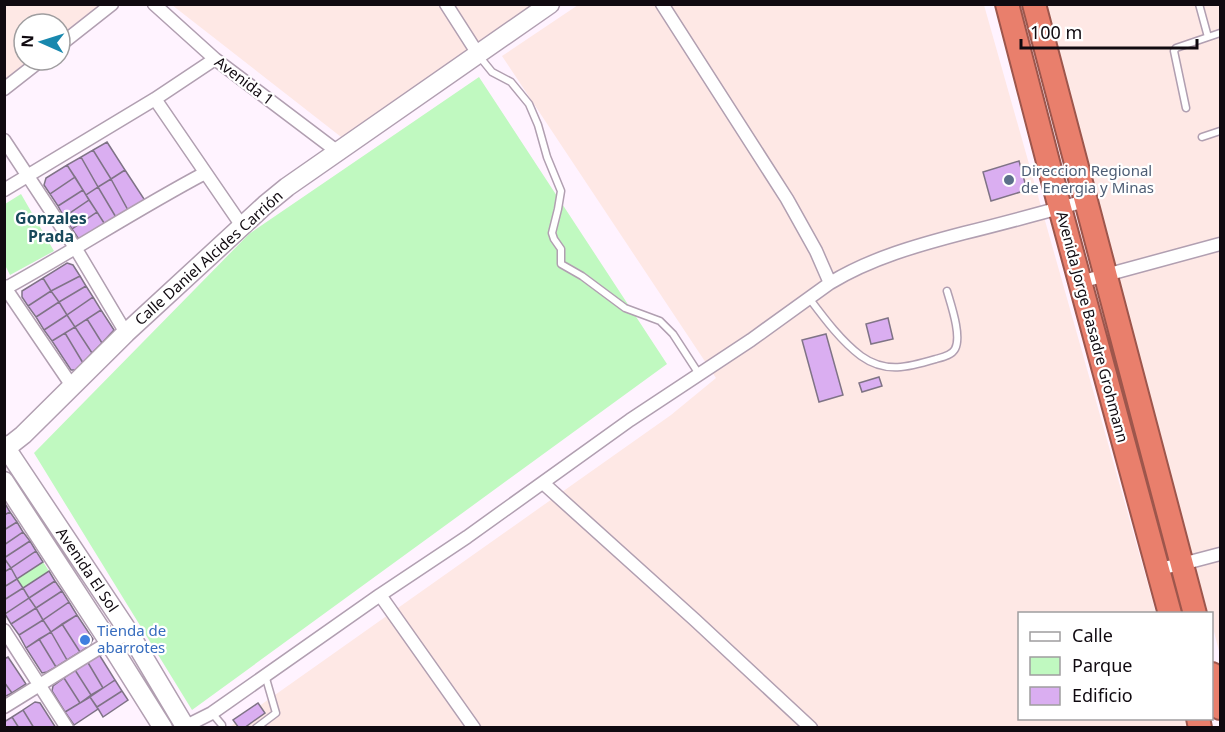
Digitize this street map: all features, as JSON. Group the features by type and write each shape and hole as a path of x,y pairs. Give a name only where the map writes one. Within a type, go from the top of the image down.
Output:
{"highway":[{"name":"Avenida Jorge Basadre Grohmann","path":"1007,4 1169,612"},
{"name":"Avenida Jorge Basadre Grohmann","path":"1034,4 1194,612"},
{"path":"1213,678 1221,708"}],"street":[{"path":"72,36 112,4"},
{"name":"Avenida 1","path":"154,4 214,59 338,152"},
{"path":"446,4 477,54"},
{"name":"Calle Daniel Alcides Carrión","path":"5,448 23,435 126,333 287,187 550,4"},
{"path":"662,4 786,199 816,251 830,283"},
{"path":"4,190 155,99 214,59"},
{"path":"6,86 25,72"},
{"path":"155,99 242,226"},
{"path":"4,140 76,249 126,333"},
{"path":"72,386 5,287 76,249 205,173"},
{"path":"184,727 212,713 543,483 621,426 751,340 830,283 880,258 927,243 1085,201"},
{"path":"1080,282 1221,244"},
{"name":"Avenida El Sol","path":"5,448 130,634 184,727"},
{"name":"Avenida El Sol","path":"4,482 163,728"},
{"path":"543,483 811,728"},
{"path":"1158,569 1221,554"},
{"path":"380,595 474,728"},
{"path":"4,630 67,728"},
{"path":"4,707 109,642 130,634"}],"lane":[{"path":"1199,4 1208,37"},
{"path":"1186,108 1174,51 1179,46 1220,34"},
{"path":"477,54 492,72 511,82 529,104 538,125 547,157 561,191 552,233 561,249 561,264 582,276 625,308 660,321 673,334 699,374"},
{"path":"1202,137 1221,131"},
{"path":"809,298 826,320 862,357 880,366 895,368 910,367 948,355 955,350 958,338 947,291"},
{"path":"256,728 276,713 265,675"},
{"path":"212,713 222,728"}],"shaded area":[{"path":"5,4 101,4 72,28 72,12 12,12 12,72 16,72 5,81"},
{"path":"172,5 544,5 345,140"},
{"path":"578,5 984,5 1156,612 1018,612 1018,720 1186,720 1188,727 228,728 671,415 716,378 502,56"},
{"path":"1041,5 1220,5 1220,655 1213,628 1213,612 1208,612"}],"green space":[{"path":"479,77 667,364 192,710 34,453 249,234"},
{"path":"21,194 54,251 10,275 5,265 5,204"},
{"path":"43,562 49,571 23,588 17,579"}],"building":[{"path":"107,142 125,170 111,179 93,150"},
{"path":"93,150 111,179 98,187 81,157"},
{"path":"81,157 98,187 86,195 67,165"},
{"path":"1019,161 1027,190 991,201 983,172"},
{"path":"67,165 75,177 50,194 44,185 46,178"},
{"path":"125,170 146,202 129,212 111,179"},
{"path":"75,177 83,190 58,206 50,194"},
{"path":"111,179 129,212 117,219 98,187"},
{"path":"98,187 117,219 106,226 86,195"},
{"path":"83,190 89,200 64,217 58,206"},
{"path":"89,200 97,212 72,229 64,217"},
{"path":"97,212 106,226 85,239 78,238 72,229"},
{"path":"67,263 73,265 80,276 51,291 43,278"},
{"path":"80,276 86,286 59,302 51,291"},
{"path":"43,278 51,291 28,306 22,297 22,291"},
{"path":"86,286 93,297 67,315 59,302"},
{"path":"51,291 59,302 36,317 28,306"},
{"path":"93,297 101,310 75,327 67,315"},
{"path":"59,302 67,315 44,330 36,317"},
{"path":"101,310 114,330 102,343 87,319"},
{"path":"67,315 75,327 52,341 44,330"},
{"path":"888,318 893,339 871,344 866,324"},
{"path":"87,319 102,343 92,353 75,327"},
{"path":"75,327 92,353 83,363 65,333"},
{"path":"65,333 83,363 76,370 71,370 52,341"},
{"path":"826,334 843,395 819,402 802,340"},
{"path":"879,377 882,386 862,392 859,383"},
{"path":"4,502 10,512 4,515"},
{"path":"10,512 17,522 4,530 4,515"},
{"path":"17,522 23,532 4,545 4,530"},
{"path":"23,532 30,541 4,558 4,545"},
{"path":"30,541 36,551 11,568 4,558"},
{"path":"36,551 43,562 17,579 11,568"},
{"path":"4,558 11,568 4,572"},
{"path":"11,568 17,579 4,587 4,572"},
{"path":"49,571 55,581 29,598 23,588"},
{"path":"17,579 23,588 4,600 4,587"},
{"path":"55,581 62,591 36,608 29,598"},
{"path":"23,588 29,598 5,614 4,600"},
{"path":"62,591 69,602 43,620 36,608"},
{"path":"29,598 36,608 11,624 5,614"},
{"path":"69,602 77,615 51,632 43,620"},
{"path":"36,608 43,620 19,635 11,624"},
{"path":"77,615 93,639 90,645 80,652 62,624"},
{"path":"43,620 51,632 26,648 19,635"},
{"path":"62,624 80,652 67,660 51,632"},
{"path":"51,632 67,660 56,667 39,639"},
{"path":"39,639 56,667 42,673 26,648"},
{"path":"95,655 100,656 115,680 103,688 87,661"},
{"path":"8,657 26,684 12,693 4,682 4,659"},
{"path":"87,661 103,688 91,695 75,670"},
{"path":"75,670 91,695 80,703 64,678"},
{"path":"64,678 80,703 65,712 52,691 53,686"},
{"path":"115,680 122,691 97,707 90,697"},
{"path":"4,682 12,693 4,697"},
{"path":"122,691 128,700 103,717 97,707"},
{"path":"90,697 98,709 74,725 65,712"},
{"path":"35,702 40,703 56,728 34,728 23,710"},
{"path":"258,703 265,713 244,728 239,728 233,720"},
{"path":"23,710 34,728 19,728 12,717"},
{"path":"12,717 19,728 4,728 4,722"}],"place":[{"name":"Direccion Regional de Energia y Minas","path":"1009,180"},
{"name":"Tienda de abarrotes","path":"85,640"}],"district":[{"name":"Gonzales Prada","path":"51,227"}]}
